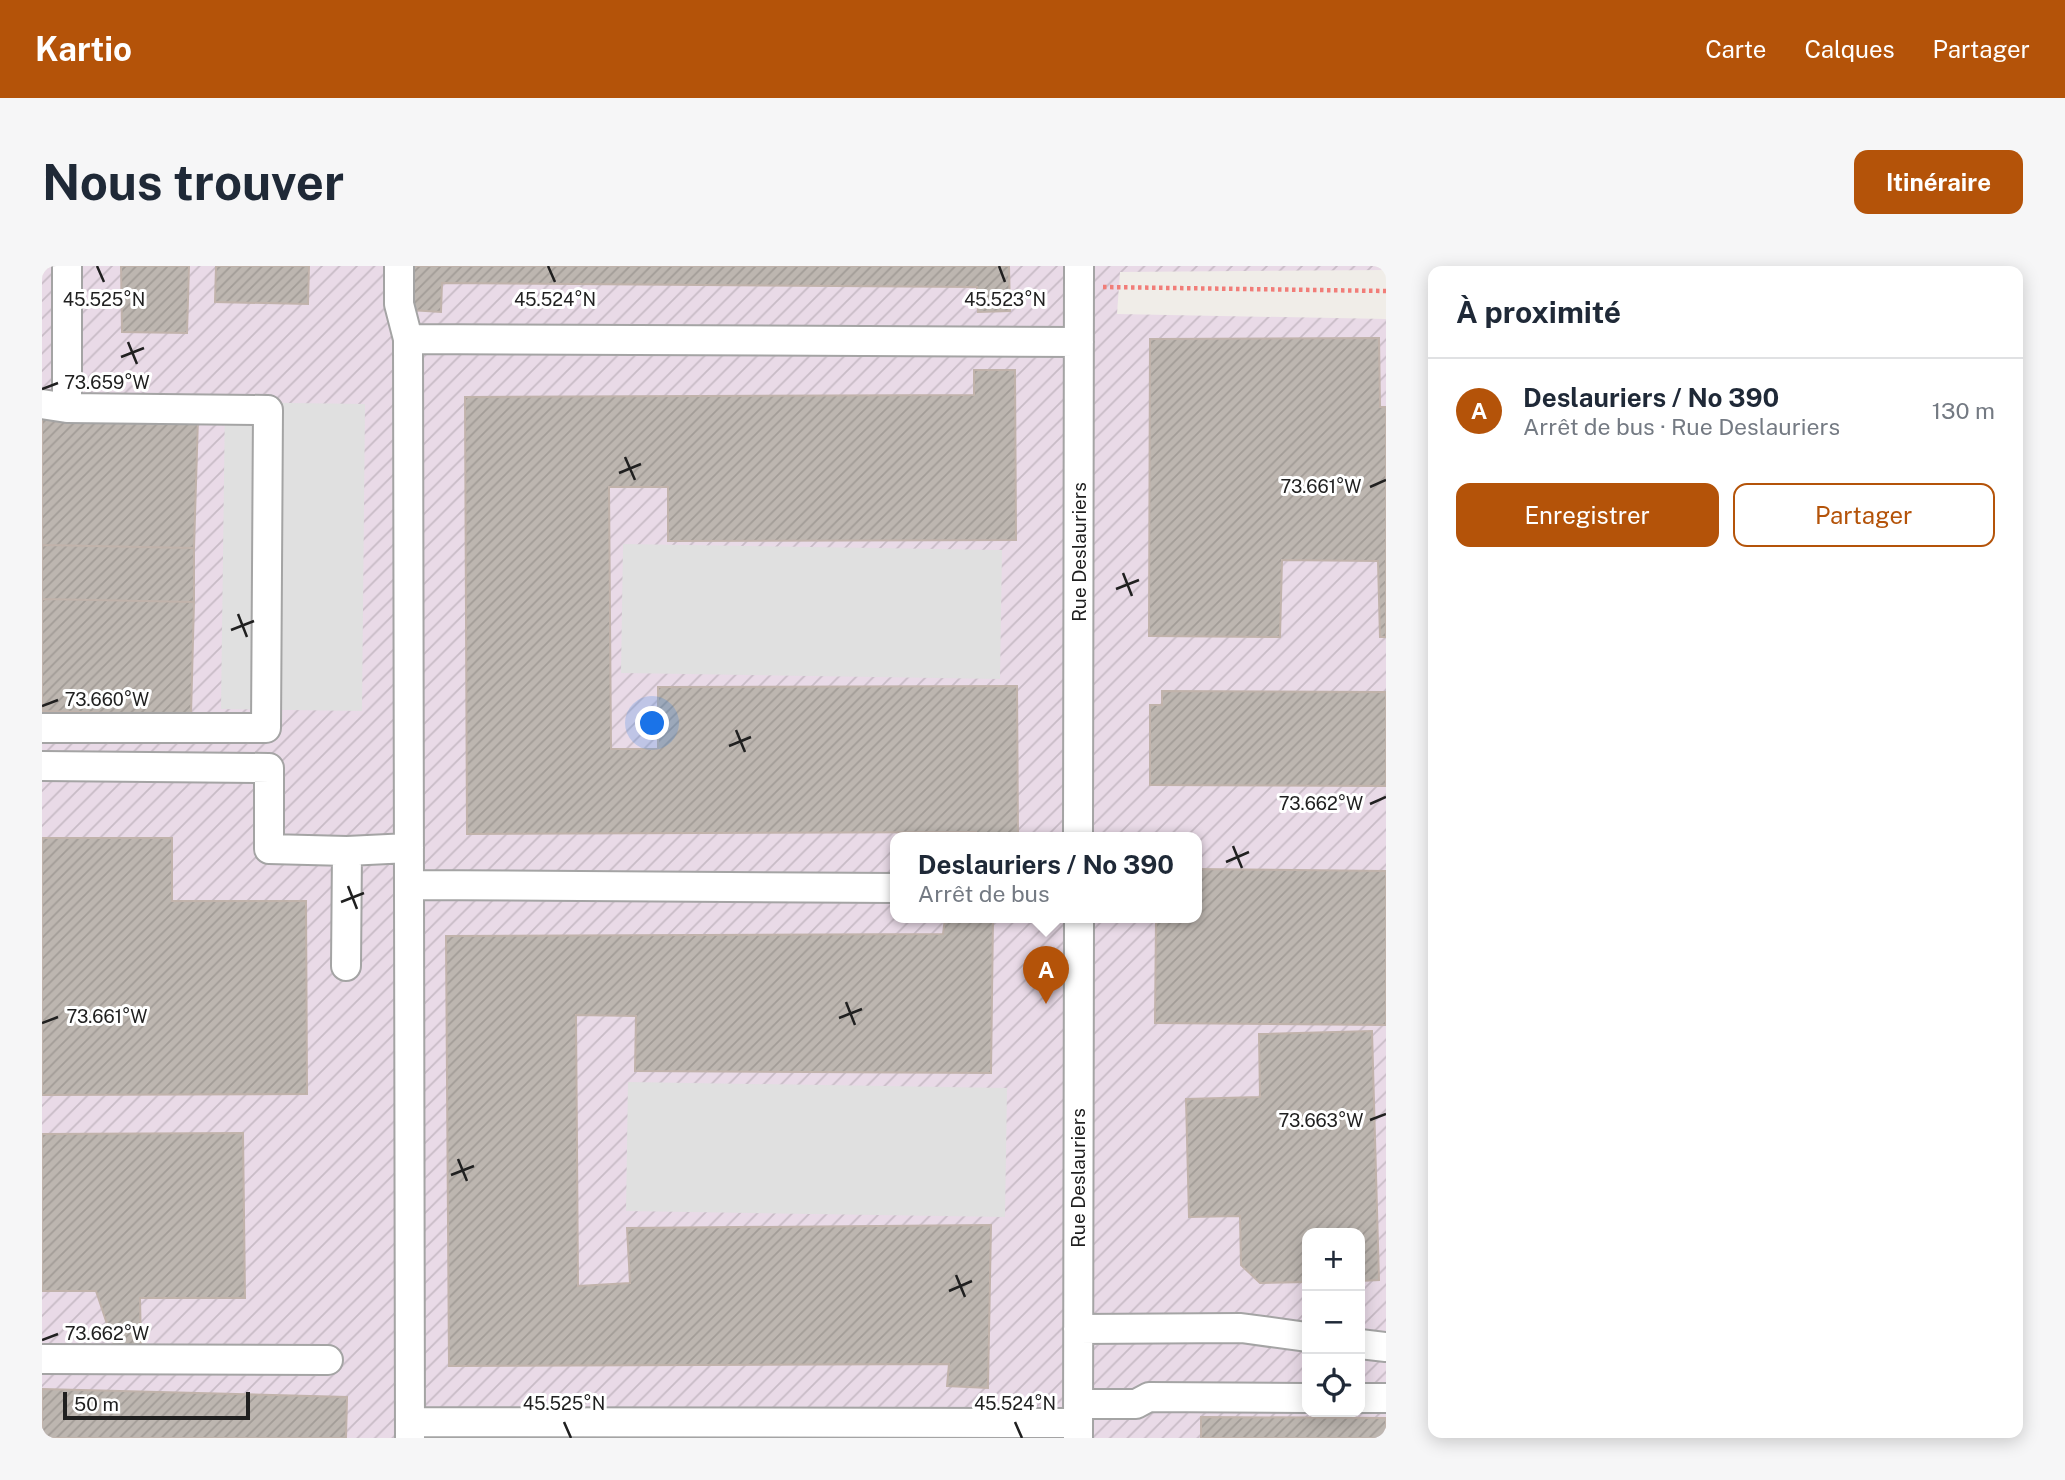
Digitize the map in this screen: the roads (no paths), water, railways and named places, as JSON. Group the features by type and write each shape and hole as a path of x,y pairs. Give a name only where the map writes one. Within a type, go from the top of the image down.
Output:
{"street":[{"path":"42,728 266,728 268,410 55,406 67,266"},
{"path":"399,266 399,304 408,339 410,1430 1078,1421 1136,1404 1149,1397 1302,1398"},
{"name":"Rue Deslauriers","path":"1078,832 1079,276"},
{"path":"408,339 1079,342"},
{"path":"42,765 269,768 269,849 347,851 409,848"},
{"path":"346,966 347,851"},
{"path":"409,885 890,888"},
{"name":"Rue Deslauriers","path":"1078,1421 1079,923"},
{"path":"1078,1328 1241,1328 1302,1336"},
{"path":"1365,1345 1386,1347"},
{"path":"42,1359 328,1360"},
{"path":"1365,1398 1386,1398"}],"place":[{"name":"Deslauriers / No 390","path":"1046,1004"}]}
